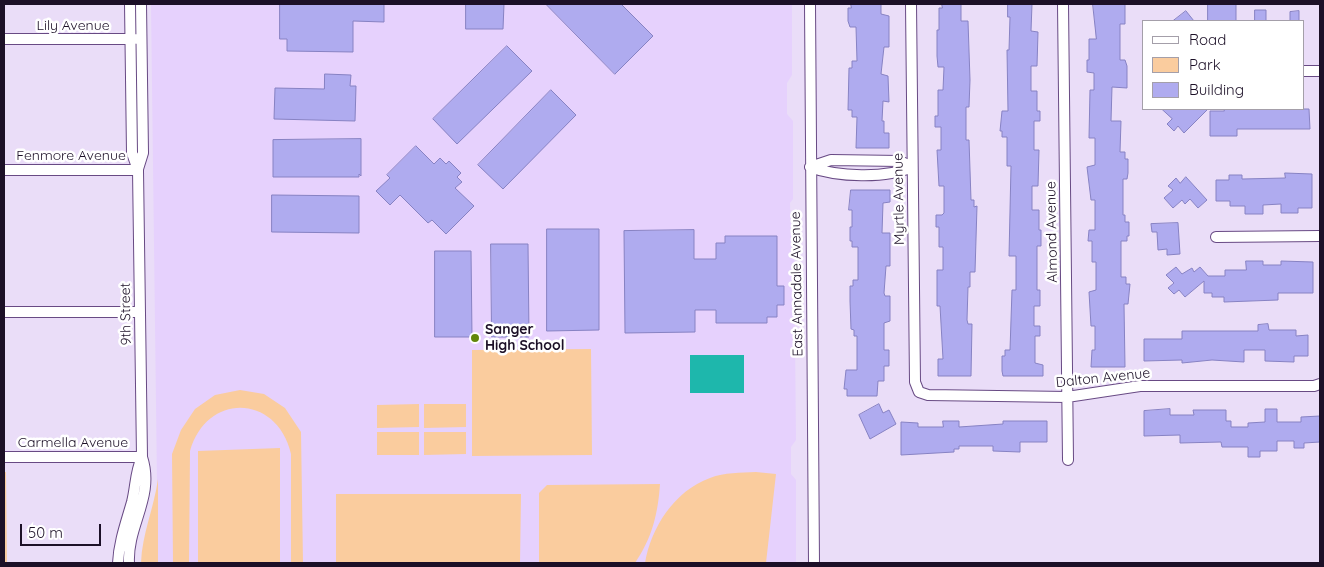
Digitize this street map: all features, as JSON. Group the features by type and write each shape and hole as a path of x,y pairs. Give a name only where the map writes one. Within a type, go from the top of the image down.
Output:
{"street":[{"name":"9th Street","path":"130,4 132,153 138,170"},
{"name":"9th Street","path":"129,563 132,537 146,486 147,472 142,457 138,170 143,153 141,4"},
{"name":"East Annadale Avenue","path":"810,4 814,563"},
{"name":"Myrtle Avenue","path":"911,4 915,382 919,392"},
{"name":"Almond Avenue","path":"1063,4 1068,460"},
{"name":"Lily Avenue","path":"4,39 142,39"},
{"path":"1304,71 1320,71"},
{"path":"810,167 831,174 899,173 912,167"},
{"name":"Fenmore Avenue","path":"4,170 138,170"},
{"path":"1216,237 1320,236"},
{"path":"4,312 140,312"},
{"name":"Dalton Avenue","path":"919,392 928,395 1067,397 1140,386 1314,386 1320,384"},
{"name":"Carmella Avenue","path":"4,457 142,457"},
{"name":"9th Street","path":"118,563 121,535 134,491 135,471 142,457"}],"shaded area":[{"name":"Sanger High School","path":"151,4 792,4 792,75 787,83 787,114 793,121 793,199 790,203 791,232 794,236 796,440 791,447 791,474 796,480 796,563 158,563"},
{"path":"690,355 744,355 744,393 690,393"}],"green space":[{"path":"591,349 592,455 472,456 472,350"},
{"path":"240,390 264,394 285,408 301,432 303,563 291,563 291,454 283,434 272,420 257,411 242,408 226,410 211,418 199,432 190,451 189,563 173,563 172,454 181,430 195,409 215,395"},
{"path":"419,404 419,427 377,428 377,405"},
{"path":"424,404 466,404 466,427 424,428"},
{"path":"377,432 419,432 419,455 377,455"},
{"path":"424,432 466,432 466,454 424,455"},
{"path":"280,448 280,563 198,563 198,451"},
{"path":"4,472 6,472 7,563 4,563"},
{"path":"756,472 776,474 766,563 645,563 648,550 659,524 675,501 697,484 710,478 733,473"},
{"path":"158,479 158,563 141,563 144,542"},
{"path":"660,484 658,505 650,535 635,563 539,563 539,493 547,485"},
{"path":"336,494 521,494 520,563 336,563"}],"building":[{"path":"280,4 384,4 384,22 353,21 353,52 287,51 287,39 280,39"},
{"path":"466,4 504,4 503,29 466,29"},
{"path":"546,4 621,4 653,36 615,74"},
{"path":"851,4 881,4 881,14 889,16 889,47 884,47 881,74 888,76 889,102 883,101 882,121 884,121 884,133 889,133 889,148 856,148 857,117 852,117 852,110 848,110 849,68 852,68 852,61 857,61 856,27 850,27 848,21 848,8 851,8"},
{"path":"942,4 961,4 961,21 968,21 970,80 969,107 966,107 966,140 969,140 971,200 974,200 974,207 977,206 975,272 970,272 970,287 968,287 967,320 968,324 972,324 971,376 938,376 938,359 943,359 940,306 937,306 937,270 943,270 943,247 939,247 939,227 936,227 936,215 944,213 944,186 939,186 937,150 941,150 941,127 935,127 935,116 938,116 938,90 943,90 944,67 938,67 937,56 939,8 942,8"},
{"path":"1008,4 1032,4 1031,31 1038,32 1037,66 1031,66 1031,91 1037,91 1037,111 1040,111 1040,121 1034,121 1034,150 1039,150 1038,186 1032,186 1032,210 1039,210 1039,230 1041,230 1041,246 1037,246 1037,290 1040,290 1040,306 1034,306 1034,326 1040,326 1040,336 1035,336 1035,363 1043,365 1043,376 1003,376 1002,371 1002,356 1005,356 1005,350 1010,350 1012,290 1016,290 1016,256 1009,256 1011,166 1007,166 1007,137 1002,137 1002,131 1000,131 1002,111 1008,111 1007,50 1009,50 1010,17 1008,17"},
{"path":"1093,4 1125,4 1125,24 1120,24 1120,60 1125,60 1127,66 1127,88 1112,87 1111,121 1121,121 1120,152 1125,152 1125,159 1128,159 1127,179 1123,179 1123,215 1125,215 1125,222 1129,222 1129,236 1127,236 1127,241 1121,241 1121,277 1126,277 1126,284 1130,284 1128,304 1124,304 1125,367 1091,367 1092,350 1095,350 1095,326 1091,326 1089,292 1096,290 1096,262 1092,262 1092,241 1088,241 1089,230 1095,230 1095,200 1091,200 1087,167 1095,165 1095,138 1089,138 1090,90 1094,90 1094,73 1087,72 1087,60 1089,60 1089,39 1096,39"},
{"path":"1208,4 1236,4 1236,20 1208,20"},
{"path":"1255,10 1266,10 1266,20 1255,20"},
{"path":"1186,11 1193,20 1174,20"},
{"path":"1299,11 1299,20 1290,20 1290,12"},
{"path":"507,46 532,71 457,144 433,119"},
{"path":"325,74 351,75 350,86 356,86 355,121 274,119 275,88 324,89"},
{"path":"551,90 576,115 503,189 478,165"},
{"path":"1309,109 1310,129 1237,129 1237,136 1210,136 1210,111"},
{"path":"1163,110 1207,110 1184,133 1178,126 1174,131 1167,124 1172,119"},
{"path":"361,139 361,176 359,174 359,177 273,177 273,140"},
{"path":"416,146 434,164 440,158 446,164 449,161 461,173 457,177 462,182 455,188 474,206 446,234 432,220 428,223 400,195 390,205 376,191 390,178 387,175"},
{"path":"1285,173 1312,174 1312,208 1298,208 1298,213 1281,213 1281,204 1263,205 1263,214 1245,214 1245,206 1230,206 1230,201 1216,201 1216,180 1229,180 1229,175 1242,175 1242,179 1285,178"},
{"path":"1186,177 1207,200 1198,208 1190,199 1185,204 1182,200 1173,208 1164,198 1173,190 1168,186 1176,178 1180,183"},
{"path":"851,190 890,190 890,202 883,203 882,233 890,233 890,266 886,266 884,293 885,296 890,296 890,321 884,323 884,350 889,350 889,366 884,366 884,381 878,381 877,396 847,396 847,389 844,389 846,370 857,370 857,336 854,336 854,330 851,329 850,286 853,286 853,280 858,280 858,247 852,247 852,241 850,241 850,227 852,227 852,210 849,210"},
{"path":"272,195 359,196 359,233 272,232"},
{"path":"1178,223 1180,254 1167,255 1167,249 1158,250 1157,232 1152,232 1151,224"},
{"path":"547,229 599,229 599,330 547,331"},
{"path":"694,230 694,259 716,259 716,243 725,243 725,236 777,236 777,286 784,286 784,305 777,305 777,317 767,317 767,323 716,323 716,310 695,310 695,332 625,333 624,231"},
{"path":"491,244 528,244 529,337 492,337"},
{"path":"435,251 471,251 472,337 435,337"},
{"path":"1246,261 1263,261 1263,265 1281,265 1281,261 1313,262 1313,293 1278,293 1278,300 1224,302 1224,297 1212,297 1212,293 1204,293 1204,281 1185,297 1179,290 1174,294 1168,288 1174,283 1166,275 1176,267 1182,274 1192,268 1194,272 1200,267 1208,276 1225,276 1225,270 1246,270"},
{"path":"1268,324 1269,330 1296,330 1296,336 1308,335 1308,356 1294,356 1294,362 1265,361 1265,350 1244,350 1244,362 1212,360 1182,363 1182,360 1144,361 1144,339 1182,339 1182,331 1258,331 1258,325"},
{"path":"879,404 883,413 889,410 896,424 870,439 859,415"},
{"path":"1170,409 1170,415 1194,415 1193,410 1226,410 1226,421 1231,421 1231,427 1248,427 1248,423 1265,422 1265,409 1277,409 1277,422 1301,422 1301,417 1320,416 1320,442 1304,443 1304,448 1294,448 1294,441 1277,441 1277,451 1260,451 1260,457 1248,457 1248,447 1222,447 1221,442 1180,443 1180,435 1144,436 1144,411"},
{"path":"943,421 959,421 959,427 1003,424 1003,421 1047,421 1047,442 1020,442 1020,452 993,451 993,446 959,446 959,449 954,449 954,452 901,455 901,422 918,423 918,427 943,427"}],"place":[{"name":"Sanger High School","path":"475,338"}]}
